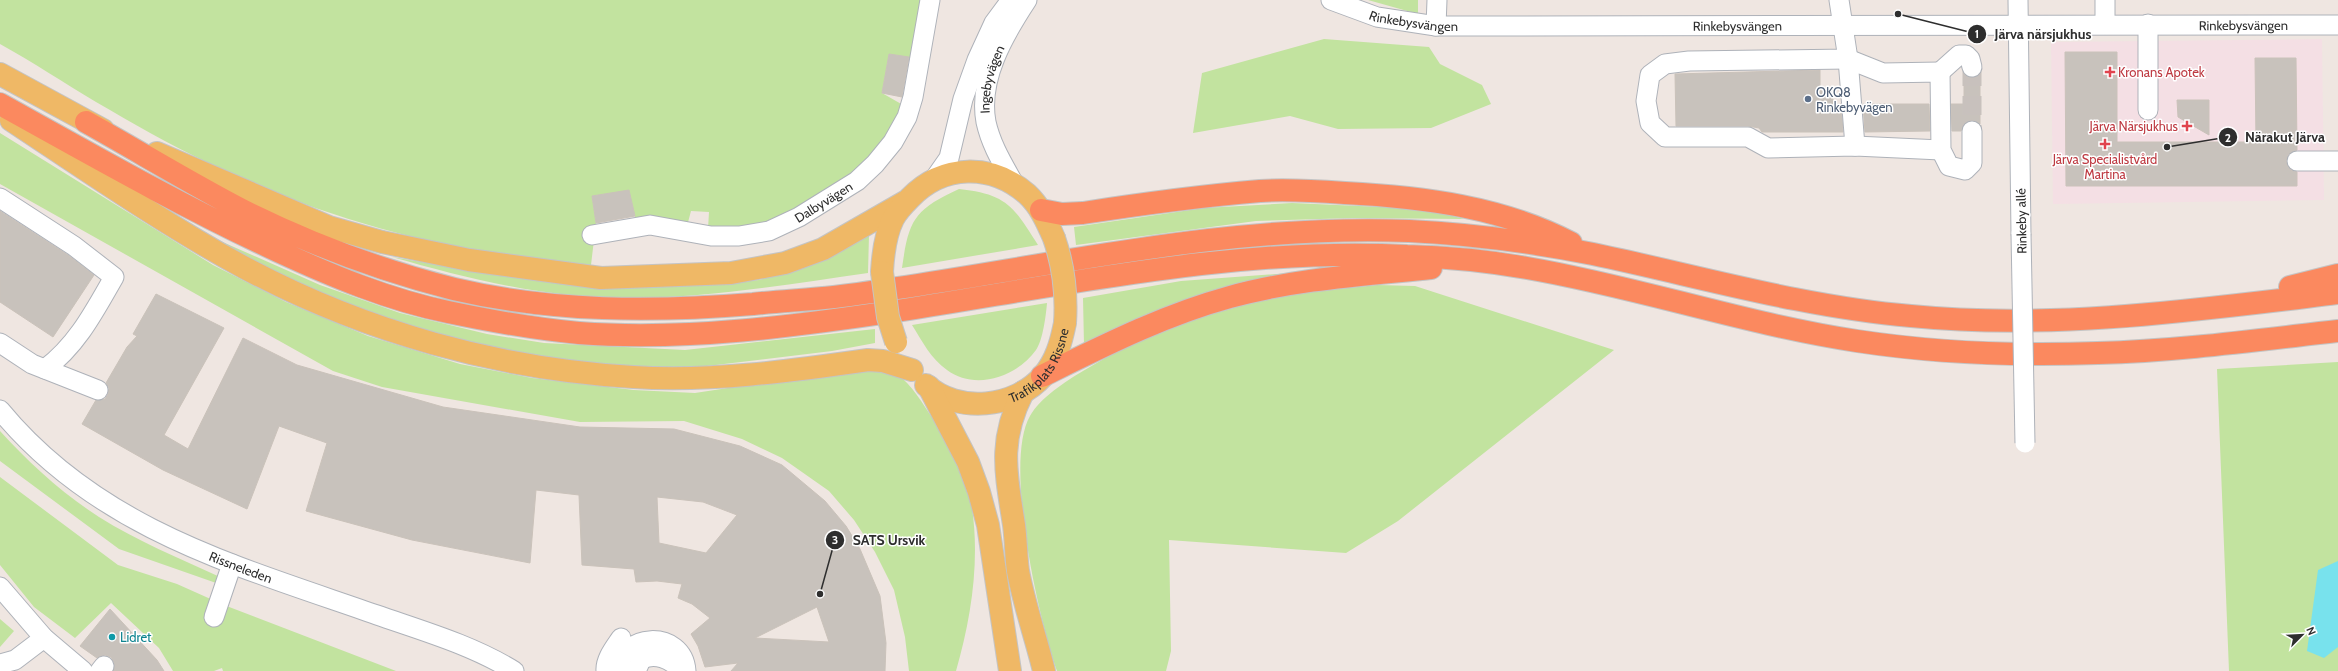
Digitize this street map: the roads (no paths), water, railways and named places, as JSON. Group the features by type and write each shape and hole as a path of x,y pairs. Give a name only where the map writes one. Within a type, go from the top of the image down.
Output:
{"highway":[{"path":"0,104 228,228 320,270 440,311 507,324 582,333 678,334 764,329 839,320 1160,269 1281,257 1341,254 1387,255 1484,262 1560,274 1799,330 1836,337 1905,346 1986,353 2098,354 2338,331"},
{"path":"86,122 247,212 311,242 382,269 457,290 520,301 589,308 651,309 710,307 834,297 1156,246 1338,230 1410,231 1484,237 1592,254 1802,301 1908,316 1985,321 2099,318 2205,309 2338,293"},
{"path":"1041,210 1062,214 1083,213 1262,191 1310,191 1370,194 1422,200 1494,213 1543,229 1592,254"},
{"path":"1042,376 1171,316 1230,297 1327,278 1484,262"},
{"path":"2205,309 2338,275"}],"main road":[{"path":"0,74 86,122 264,201 329,227 382,242 469,260 601,278 730,273 785,263 823,249 905,202"},
{"path":"0,113 168,223 247,268 335,309 405,336 476,355 557,370 635,377 694,378 766,373 868,360 883,361 912,370"},
{"name":"Trafikplats Rissne","path":"971,171 1000,177 1014,184 1028,195 1041,210 1054,238 1065,276 1067,298 1065,323 1055,358 1042,376 1022,392 1007,399 975,403 962,402 929,388 912,370 896,342 888,317 882,272 886,237 893,218 905,202 918,189 936,178 971,171"},
{"path":"929,388 968,462 979,492 988,525 1010,671"},
{"path":"1022,392 1012,413 1009,428 1006,448 1006,476 1014,526 1018,571 1044,671"}],"street":[{"name":"Dalbyvägen","path":"592,235 650,225 711,236 739,236 769,231 798,217 856,181 875,164 893,142 907,117 913,97 930,0"},
{"name":"Ingebyvägen","path":"936,178 949,158 963,99 977,60 994,23 1010,0"},
{"name":"Ingebyvägen","path":"1014,184 995,148 986,122 984,97 993,62 1008,28 1027,0"},
{"name":"Rinkebysvängen","path":"1331,0 1377,17 1436,26 1843,24 2338,25"},
{"path":"1436,26 1437,0"},
{"path":"1839,0 1848,60 1855,146"},
{"name":"Rinkeby allé","path":"2018,0 2025,443"},
{"path":"2105,0 2105,24"},
{"path":"2148,24 2148,110"},
{"path":"1941,150 1855,146 1768,148 1748,137 1665,137 1650,123 1646,101 1650,75 1665,64 1689,61 1848,60 1883,73 1940,72 1959,55 1966,55 1970,59 1972,67"},
{"path":"1940,72 1941,150 1949,166 1965,170 1972,163 1972,131"},
{"path":"2297,161 2338,161"},
{"path":"0,198 74,246 114,277 80,333 63,355 45,369"},
{"path":"0,343 32,364 98,390"},
{"name":"Rissneleden","path":"0,410 18,432 63,474 104,502 147,527 232,564 443,638 514,671"},
{"path":"214,617 232,564"},
{"path":"0,587 44,638 83,671"},
{"path":"12,665 44,638"},
{"path":"606,671 606,666 612,651 621,638"},
{"path":"620,671 626,654 637,644 651,640 666,642 678,650 685,663 686,671"},
{"path":"636,671 641,660 651,656 657,656 677,666 681,671"}],"water":[{"path":"2338,561 2338,647 2324,658 2307,651 2318,570"}],"tunnel":[{"path":"1972,67 1972,131"}],"place":[{"name":"Järva närsjukhus","path":"1898,14"},
{"name":"Kronans Apotek","path":"2110,72"},
{"name":"OKQ8 Rinkebyvägen","path":"1808,99"},
{"name":"Järva Närsjukhus","path":"2187,126"},
{"name":"Järva Specialistvård Martina","path":"2105,144"},
{"name":"Närakut Järva","path":"2167,147"},
{"name":"SATS Ursvik","path":"820,594"},
{"name":"Lidret","path":"112,637"}]}
